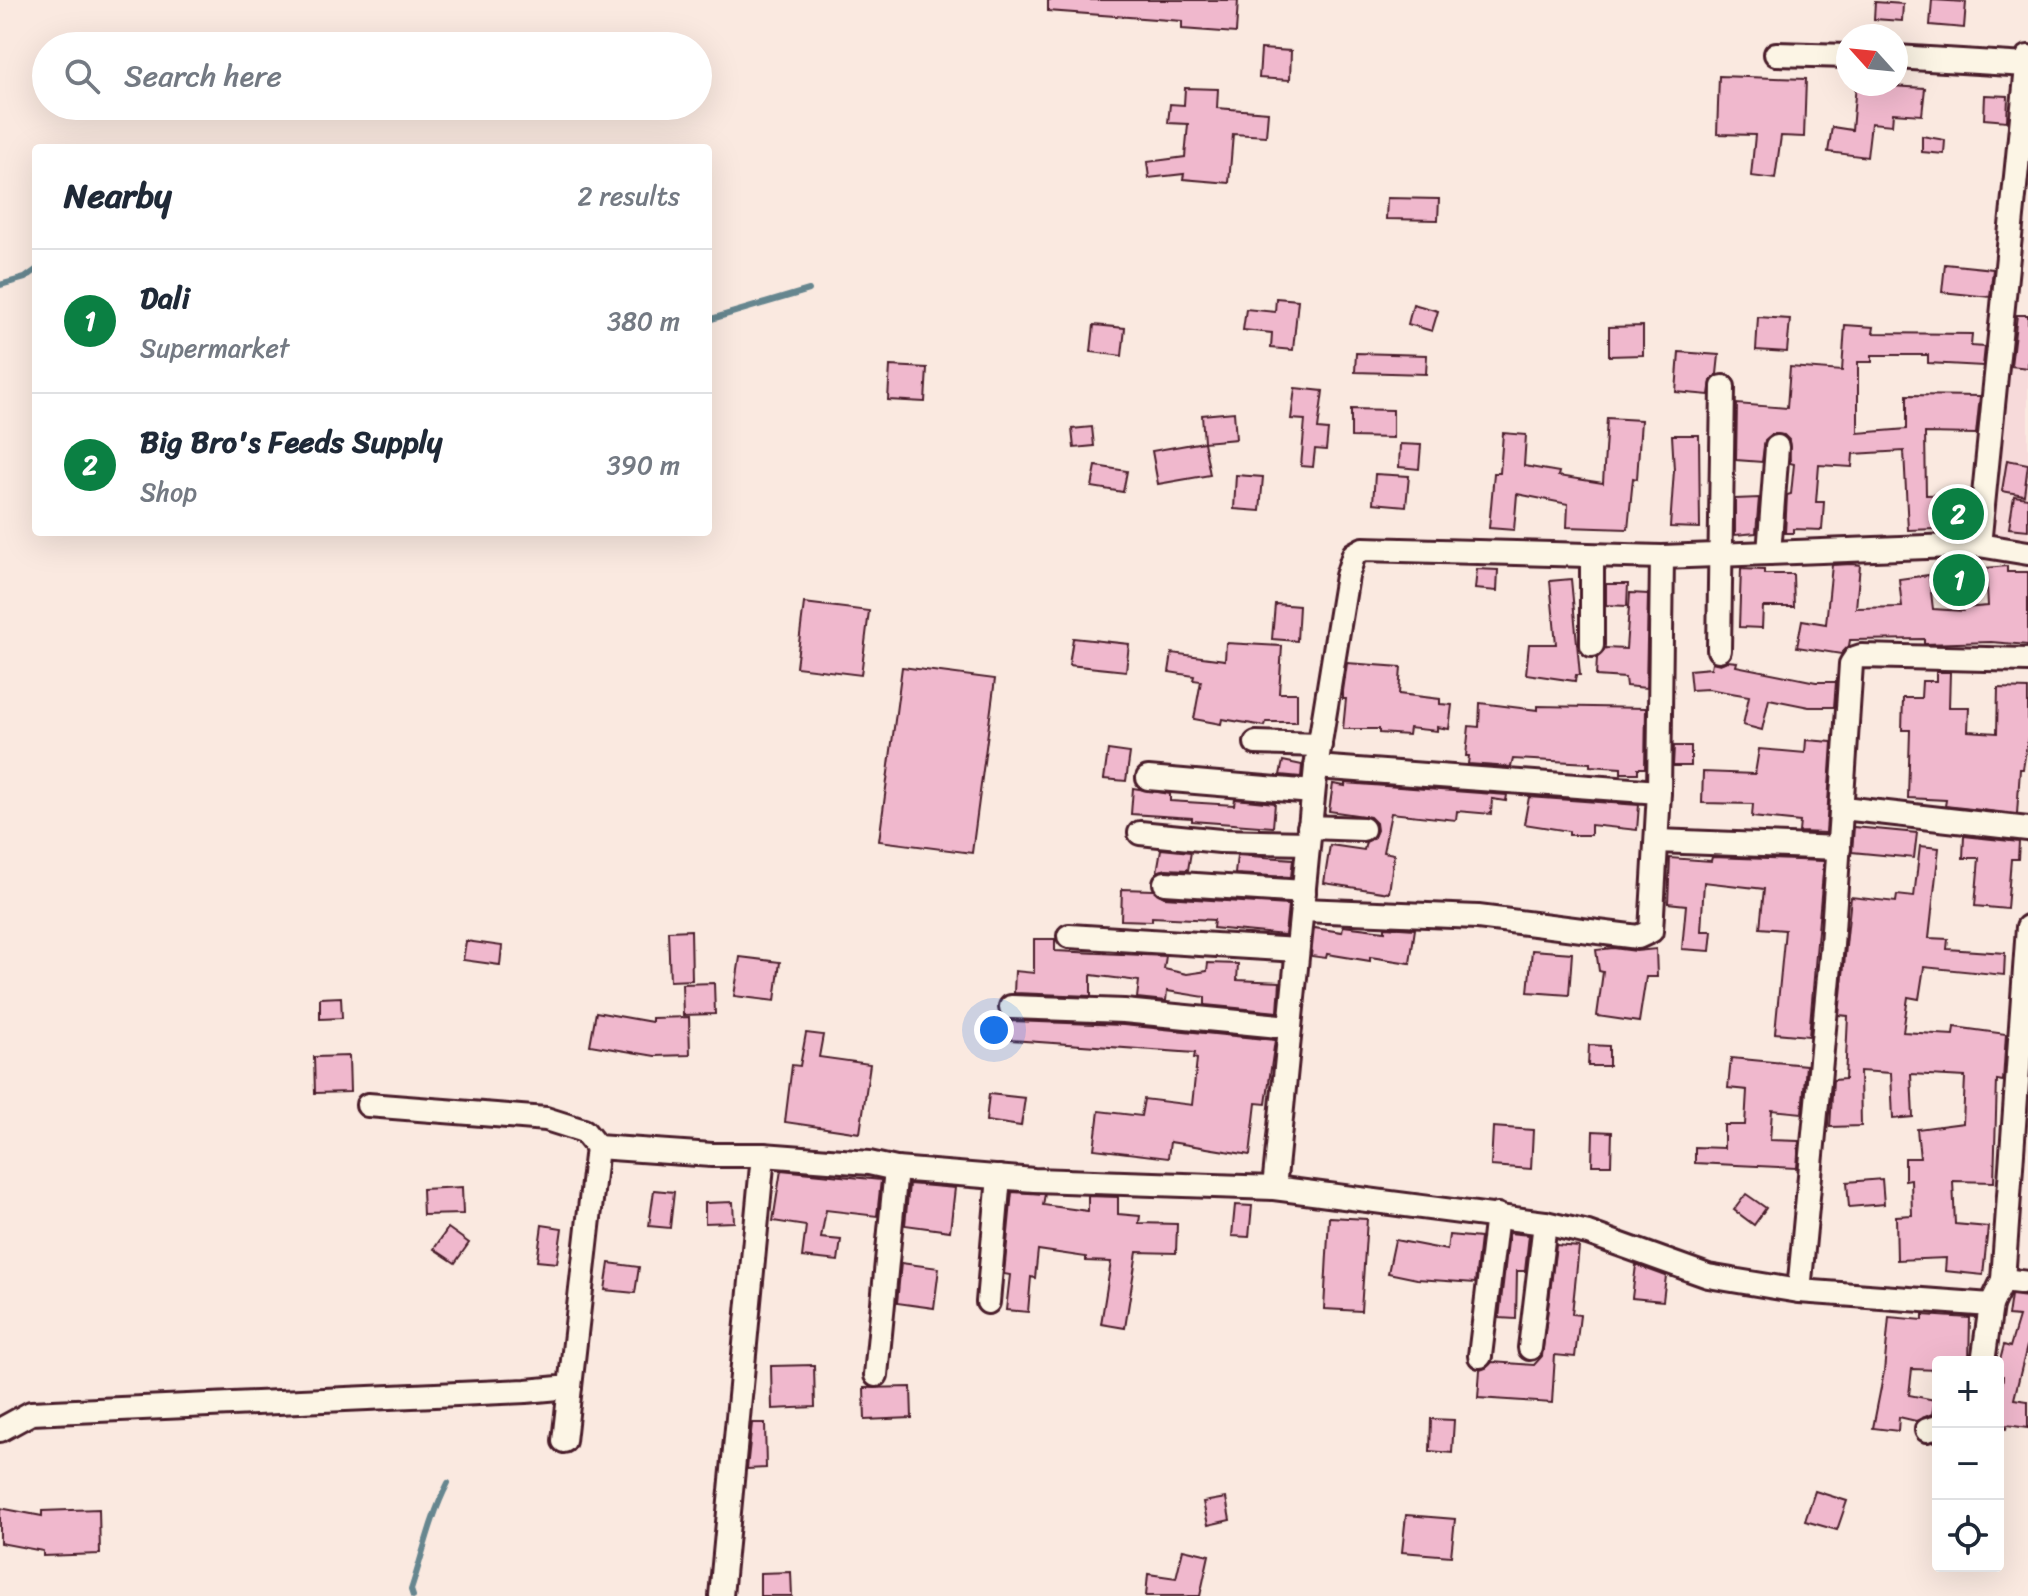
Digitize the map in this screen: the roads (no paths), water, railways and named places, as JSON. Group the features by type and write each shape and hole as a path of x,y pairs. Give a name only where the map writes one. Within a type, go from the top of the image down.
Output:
{"street":[{"path":"1776,54 1836,56"},
{"path":"1979,545 2028,57"},
{"path":"1908,58 2027,65"},
{"path":"1719,650 1723,387"},
{"path":"1769,553 1777,447"},
{"path":"1274,1188 1313,792 1347,576 1354,554 1363,549 1662,557 1979,545 2028,553"},
{"path":"1592,556 1592,645"},
{"path":"1165,883 1638,937 1651,931 1659,792 1662,557"},
{"path":"1799,1291 1843,808 1851,664 1861,656 2028,660"},
{"path":"1256,743 1318,756 1659,792"},
{"path":"1148,778 1313,792"},
{"path":"1843,808 2028,829"},
{"path":"1140,833 1220,841 1363,829"},
{"path":"1657,841 1839,848"},
{"path":"1984,1356 1991,1305 2003,1280 2028,927"},
{"path":"1069,936 1297,950"},
{"path":"1011,1007 1124,1011 1290,1027"},
{"path":"368,1105 546,1119 584,1131 597,1147 564,1441"},
{"path":"597,1147 712,1155 763,1155 999,1177 1274,1188 1545,1223 1588,1233 1708,1276 1799,1291 1991,1305"},
{"path":"721,1596 763,1155"},
{"path":"876,1375 896,1169"},
{"path":"988,1302 999,1177"},
{"path":"1480,1356 1497,1215"},
{"path":"1530,1348 1545,1223"},
{"path":"2003,1280 2028,1283"},
{"path":"0,1430 31,1413 570,1387"}],"waterway":[{"path":"0,285 32,273"},
{"path":"712,319 809,290"},
{"path":"413,1596 411,1590 427,1536 448,1483"}],"place":[{"name":"Big Bro's Feeds Supply","path":"1958,514"},
{"name":"Dali","path":"1959,580"}]}
